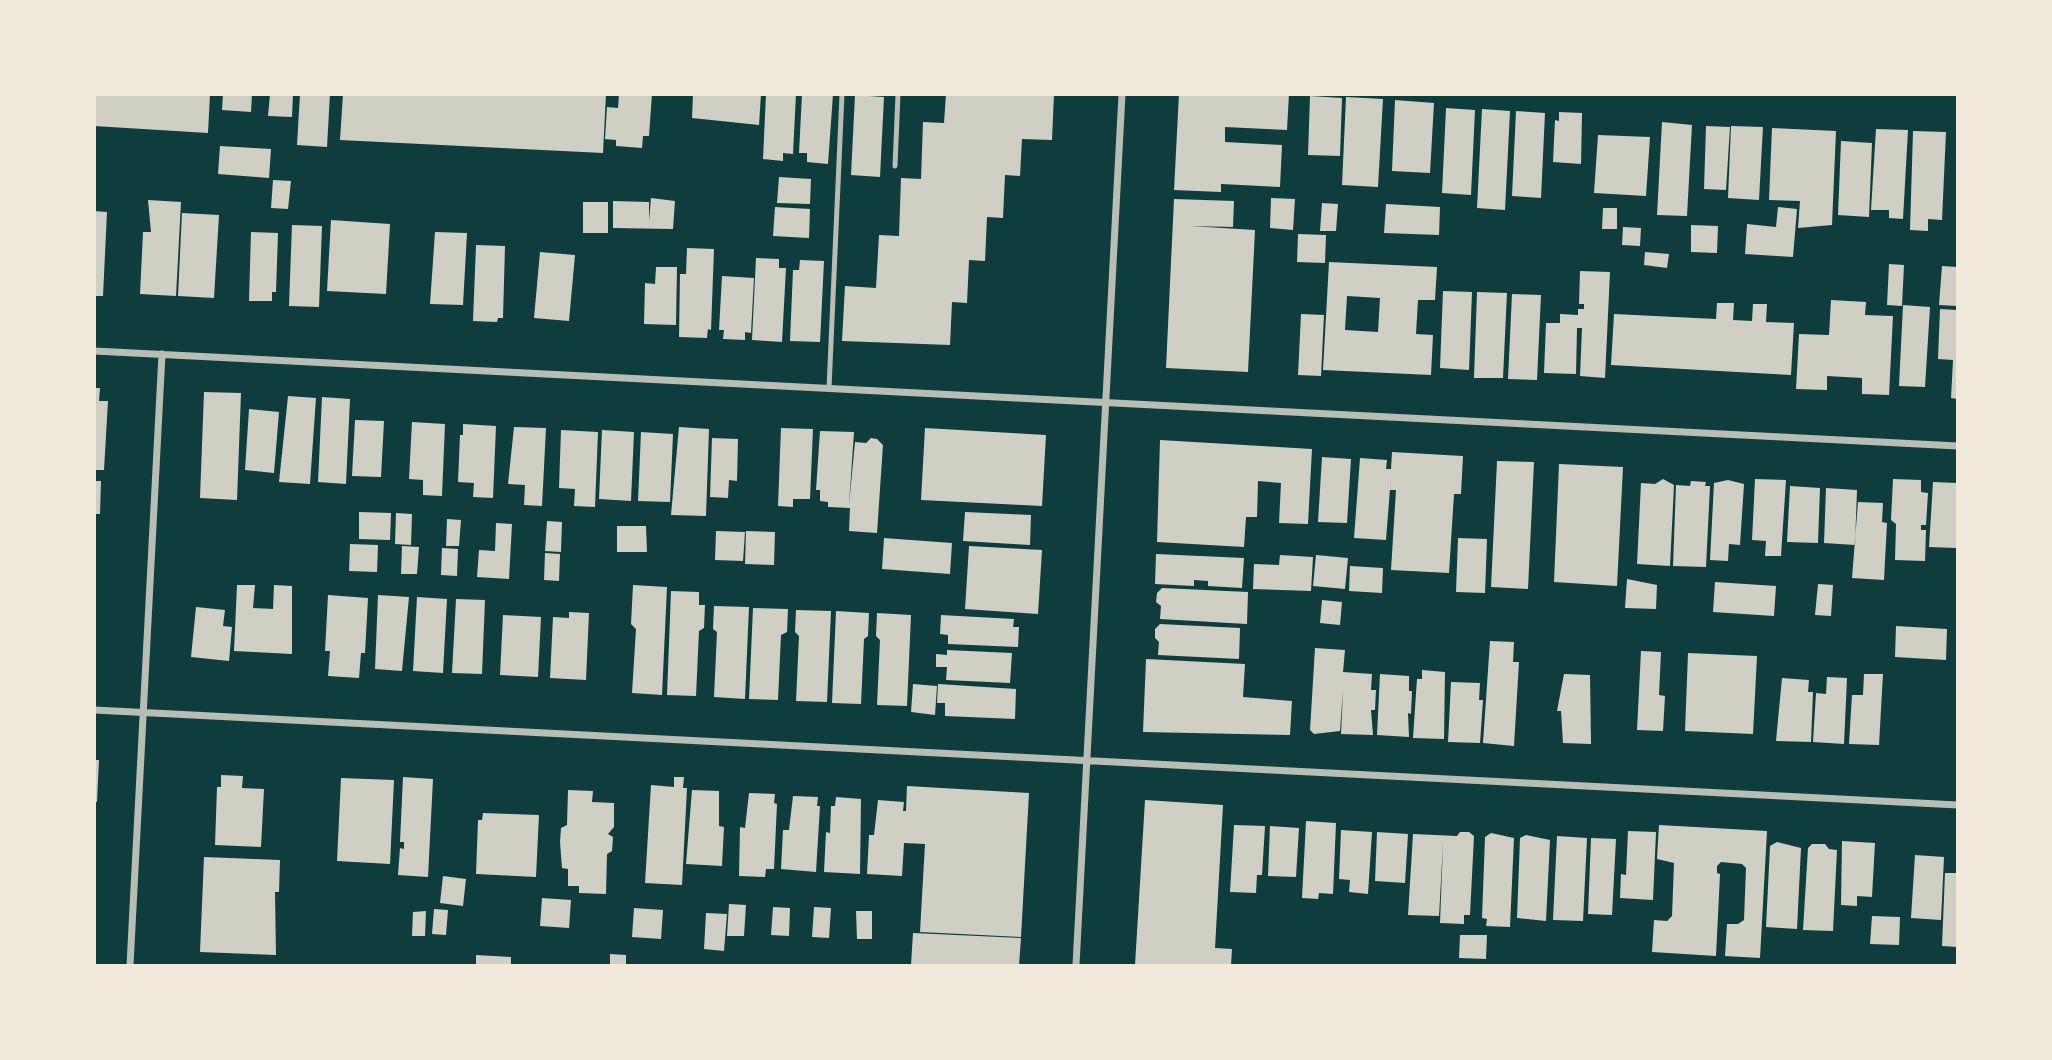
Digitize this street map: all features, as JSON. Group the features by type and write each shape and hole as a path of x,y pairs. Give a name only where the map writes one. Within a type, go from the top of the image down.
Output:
{"street":[{"path":"1076,965 1122,94"},
{"path":"94,351 1958,446"},
{"path":"130,965 162,354"},
{"path":"94,710 1958,806"}],"lane":[{"path":"829,388 842,94"},
{"path":"895,166 898,94"}],"building":[{"path":"94,94 210,94 208,133 94,126"},
{"path":"223,94 252,94 251,112 222,110"},
{"path":"270,94 293,94 292,117 268,116"},
{"path":"300,94 330,94 327,147 297,145"},
{"path":"343,94 606,94 603,153 340,140"},
{"path":"619,94 652,94 649,136 643,136 642,148 616,146 616,140 605,139 607,107 618,108"},
{"path":"693,94 761,94 759,125 692,118"},
{"path":"766,94 796,94 793,154 783,153 783,161 763,159"},
{"path":"802,94 833,94 828,164 807,162 807,153 799,153"},
{"path":"946,94 1054,94 1052,140 1022,139 1020,176 1005,175 1003,218 987,217 985,261 969,260 967,303 952,302 950,345 842,341 845,286 876,288 879,235 899,236 901,178 921,179 923,122 944,123"},
{"path":"1179,94 1289,94 1287,130 1225,127 1225,142 1282,145 1280,187 1221,184 1221,192 1174,190"},
{"path":"855,95 884,97 880,177 851,175"},
{"path":"1310,96 1342,98 1340,156 1308,155"},
{"path":"1346,97 1383,99 1378,187 1342,185"},
{"path":"1395,100 1434,103 1430,173 1392,171"},
{"path":"1446,108 1475,110 1471,195 1442,193"},
{"path":"1482,109 1510,111 1505,210 1477,208"},
{"path":"1516,111 1545,113 1541,198 1512,196"},
{"path":"1559,112 1582,113 1581,164 1553,162 1555,120 1559,121"},
{"path":"1662,122 1692,125 1687,216 1657,215"},
{"path":"1706,126 1730,127 1726,190 1704,189"},
{"path":"1731,126 1763,127 1759,200 1728,198"},
{"path":"1772,128 1836,131 1832,225 1798,228 1800,201 1769,200"},
{"path":"1876,129 1908,130 1903,219 1889,218 1889,210 1871,210"},
{"path":"1913,131 1946,132 1942,220 1928,219 1928,231 1910,230"},
{"path":"1598,135 1650,137 1646,196 1594,193"},
{"path":"1841,141 1872,143 1869,217 1838,215"},
{"path":"220,146 271,149 269,178 218,174"},
{"path":"779,177 811,179 810,204 777,203"},
{"path":"273,180 291,181 288,209 271,208"},
{"path":"651,198 675,201 673,229 613,228 613,201 649,202 649,221"},
{"path":"1271,198 1295,199 1293,230 1270,228"},
{"path":"1174,199 1234,201 1233,227 1190,226 1255,230 1248,372 1166,368"},
{"path":"148,200 181,202 176,296 140,294 143,232 151,232"},
{"path":"583,202 608,202 608,233 583,233"},
{"path":"1322,203 1338,204 1336,231 1320,231"},
{"path":"1386,204 1440,207 1439,235 1384,233"},
{"path":"775,207 810,209 809,238 773,236"},
{"path":"1778,207 1797,209 1793,257 1745,254 1747,224 1776,227"},
{"path":"1603,208 1617,208 1617,229 1602,229"},
{"path":"94,211 107,212 103,296 94,296"},
{"path":"182,213 219,215 214,298 178,296"},
{"path":"331,220 390,224 386,294 327,291"},
{"path":"292,225 322,226 319,307 289,306"},
{"path":"1691,225 1718,226 1717,253 1691,252"},
{"path":"1623,227 1641,228 1640,246 1622,245"},
{"path":"251,232 278,233 276,292 272,292 272,301 249,301"},
{"path":"435,232 467,233 463,305 430,304"},
{"path":"1298,234 1326,235 1325,263 1297,262"},
{"path":"476,245 505,246 503,318 498,318 497,322 473,321"},
{"path":"687,248 714,249 711,330 708,329 707,338 679,337 680,274 686,274"},
{"path":"540,252 575,255 569,321 534,318"},
{"path":"1645,252 1669,254 1667,268 1644,265"},
{"path":"756,258 779,259 779,268 786,268 782,342 752,340"},
{"path":"800,260 824,261 820,342 790,341 793,270 799,270"},
{"path":"1329,262 1437,267 1435,300 1418,300 1416,334 1433,335 1431,375 1323,370","holes":["1347,296 1380,298 1378,332 1345,330"]},
{"path":"1889,264 1904,265 1902,306 1887,305"},
{"path":"1942,266 1957,267 1957,306 1939,305"},
{"path":"656,267 677,267 676,325 644,324 645,283 655,284"},
{"path":"1580,271 1610,272 1605,378 1580,376 1582,328 1577,328 1576,374 1544,373 1546,323 1560,323 1560,314 1578,315 1578,309 1584,309 1584,304 1579,304"},
{"path":"722,276 754,278 751,333 745,332 745,340 723,339 724,330 719,330"},
{"path":"1443,291 1472,292 1469,370 1440,368"},
{"path":"1477,292 1507,293 1503,378 1474,378"},
{"path":"1512,294 1541,295 1537,380 1508,379"},
{"path":"1831,300 1866,302 1865,315 1893,316 1889,395 1862,394 1862,378 1827,376 1827,390 1796,389 1799,334 1829,335"},
{"path":"1717,303 1734,303 1733,320 1752,321 1753,304 1767,304 1766,322 1794,323 1791,375 1611,365 1614,314 1716,319"},
{"path":"1903,305 1930,307 1925,387 1899,386"},
{"path":"1940,309 1957,310 1957,399 1951,398 1953,360 1938,359"},
{"path":"1301,314 1324,315 1321,376 1298,375"},
{"path":"94,388 100,388 99,401 108,401 104,470 94,470"},
{"path":"204,392 241,393 237,500 200,498"},
{"path":"288,396 316,398 310,484 279,482"},
{"path":"322,397 350,399 346,484 318,482"},
{"path":"249,409 279,412 274,473 245,470"},
{"path":"355,420 384,421 381,477 352,476"},
{"path":"412,422 445,424 442,496 423,495 423,480 409,479"},
{"path":"463,424 496,426 493,498 473,497 474,483 458,482"},
{"path":"514,427 546,428 542,506 524,505 525,485 508,484"},
{"path":"679,427 709,429 706,516 671,515"},
{"path":"781,428 813,429 810,499 793,499 793,507 778,506"},
{"path":"925,428 1046,435 1042,506 921,500"},
{"path":"561,430 598,432 595,507 574,506 575,489 559,488"},
{"path":"602,430 634,432 631,501 599,499"},
{"path":"820,431 854,432 849,505 855,442 866,443 871,438 877,439 883,445 877,533 849,531 850,508 828,507 828,502 820,501 820,490 816,490"},
{"path":"641,432 673,434 670,502 638,501"},
{"path":"712,438 738,439 737,481 729,480 728,498 710,497"},
{"path":"1160,440 1312,449 1308,524 1279,523 1281,483 1258,481 1257,517 1246,517 1244,547 1157,542"},
{"path":"1392,452 1463,456 1461,494 1454,494 1449,573 1391,570 1396,490 1390,490 1391,476 1386,540 1354,538 1360,458 1387,460 1386,469 1391,469"},
{"path":"1322,457 1351,459 1347,523 1318,522"},
{"path":"1497,461 1534,462 1528,589 1491,587"},
{"path":"1559,464 1623,467 1617,586 1554,582"},
{"path":"1663,479 1674,485 1670,566 1637,564 1641,483 1655,484"},
{"path":"1755,479 1786,480 1781,556 1765,556 1766,541 1752,540"},
{"path":"1893,479 1921,480 1921,492 1928,493 1926,525 1921,525 1921,530 1926,530 1925,561 1895,560 1896,524 1891,520"},
{"path":"1728,480 1744,484 1740,545 1729,544 1728,561 1710,560 1714,483"},
{"path":"94,481 101,481 100,514 94,514"},
{"path":"1691,481 1706,482 1705,486 1710,486 1706,567 1673,566 1676,485 1690,486"},
{"path":"1933,482 1957,483 1957,548 1929,547"},
{"path":"1790,486 1820,488 1818,543 1787,542"},
{"path":"1826,488 1857,490 1855,545 1824,543"},
{"path":"1858,502 1883,503 1882,522 1887,523 1884,580 1852,578"},
{"path":"359,512 391,513 390,540 359,539"},
{"path":"965,512 1031,515 1030,545 963,541"},
{"path":"396,513 412,514 411,545 395,544"},
{"path":"447,519 461,520 459,546 446,546"},
{"path":"547,521 562,522 561,552 545,551"},
{"path":"496,523 512,524 509,579 477,577 479,550 495,551"},
{"path":"617,526 646,526 647,552 617,552"},
{"path":"716,531 745,532 743,561 715,560"},
{"path":"746,531 775,532 774,565 745,564"},
{"path":"884,538 952,543 950,574 882,569"},
{"path":"1458,538 1487,539 1485,593 1456,592"},
{"path":"350,544 378,545 377,572 349,571"},
{"path":"402,546 419,547 417,574 401,574"},
{"path":"969,546 1042,550 1038,614 965,609"},
{"path":"442,548 458,549 457,576 441,575"},
{"path":"545,553 560,554 559,581 544,580"},
{"path":"1156,554 1244,558 1242,588 1208,586 1208,581 1194,580 1194,586 1155,584"},
{"path":"1280,555 1313,557 1311,591 1253,589 1254,564 1279,565"},
{"path":"1316,555 1348,558 1345,589 1313,586"},
{"path":"1350,566 1383,568 1382,593 1349,591"},
{"path":"1627,579 1657,585 1656,609 1625,608"},
{"path":"1715,582 1776,586 1774,616 1713,612"},
{"path":"1818,584 1833,585 1831,616 1815,615"},
{"path":"237,585 255,585 253,608 273,609 274,585 292,586 292,654 234,651"},
{"path":"633,585 667,587 662,695 632,693 636,629 631,624"},
{"path":"1162,588 1248,592 1247,624 1160,619 1161,606 1156,602 1157,593"},
{"path":"671,591 699,592 699,605 705,605 704,628 699,631 696,696 667,695"},
{"path":"328,595 368,598 365,653 361,653 359,678 328,676 330,651 325,651"},
{"path":"378,595 409,597 402,671 375,669"},
{"path":"417,597 447,599 443,673 413,671"},
{"path":"456,599 485,600 482,674 452,673"},
{"path":"1322,600 1342,602 1340,625 1320,623"},
{"path":"714,606 749,607 745,699 714,697 717,632 713,629"},
{"path":"196,607 225,610 223,626 232,627 229,661 191,657"},
{"path":"753,608 788,609 787,632 781,635 778,700 749,699"},
{"path":"796,610 831,611 827,702 796,701 799,636 795,632"},
{"path":"836,611 869,613 868,636 864,639 861,704 832,703"},
{"path":"569,612 589,613 586,680 550,678 553,617 569,618"},
{"path":"877,613 911,615 907,706 877,705 880,640 876,636"},
{"path":"503,615 541,617 538,677 500,675"},
{"path":"941,615 1014,619 1013,627 1019,627 1018,647 948,644 948,635 940,634"},
{"path":"1160,624 1240,628 1239,659 1158,655 1159,642 1155,638 1155,629"},
{"path":"1896,626 1947,629 1946,660 1895,657"},
{"path":"1490,641 1514,642 1513,662 1519,662 1514,746 1483,743"},
{"path":"1315,648 1345,650 1343,672 1372,674 1371,690 1376,690 1375,710 1371,710 1373,735 1341,734 1343,690 1340,731 1314,734 1310,730"},
{"path":"947,650 1012,653 1010,683 946,680 947,667 936,667 936,654 947,655"},
{"path":"1641,651 1661,652 1659,695 1665,696 1663,731 1637,730"},
{"path":"1688,653 1757,656 1753,734 1685,731"},
{"path":"1146,659 1245,664 1243,697 1292,701 1290,735 1143,732"},
{"path":"1422,670 1445,672 1444,739 1413,738 1417,679 1422,679"},
{"path":"1380,674 1409,676 1409,691 1412,691 1411,714 1408,713 1409,737 1377,735"},
{"path":"1564,674 1590,675 1591,744 1563,743 1561,711 1557,711"},
{"path":"1864,674 1883,674 1879,745 1849,744 1852,695 1863,695"},
{"path":"1827,677 1847,678 1844,744 1813,742 1816,693 1826,694"},
{"path":"1782,678 1809,680 1808,692 1813,692 1811,742 1776,741"},
{"path":"1451,682 1480,683 1479,700 1483,700 1480,743 1448,742"},
{"path":"913,684 937,686 935,715 911,712"},
{"path":"938,684 1016,689 1015,719 945,716 945,703 937,703"},
{"path":"94,760 99,760 97,802 94,802"},
{"path":"221,775 243,776 242,788 264,789 261,847 215,845 217,787 221,787"},
{"path":"403,777 433,779 428,877 398,875 400,848 404,849 404,842 400,842"},
{"path":"674,777 684,777 683,788 687,788 682,885 645,883 651,785 674,787"},
{"path":"341,778 394,780 390,864 337,861"},
{"path":"907,786 1029,793 1021,937 920,932 925,844 904,843 902,876 867,874 869,835 874,835 878,800 904,802 903,811 906,811"},
{"path":"568,790 593,791 592,802 614,803 614,827 608,834 613,837 612,851 607,854 606,894 579,893 579,886 568,886 568,869 562,868 560,842 561,828 567,825"},
{"path":"692,790 719,791 719,826 724,827 722,866 686,864"},
{"path":"749,793 775,794 774,803 777,804 774,869 766,869 765,877 739,876 740,827 745,828"},
{"path":"793,796 818,797 817,806 820,806 816,872 781,869 783,830 789,830"},
{"path":"836,797 861,799 860,874 824,872 826,832 830,833 831,806 835,806"},
{"path":"1145,800 1223,805 1215,948 1232,949 1231,965 1135,965"},
{"path":"483,813 539,815 536,877 476,874 478,820 482,820"},
{"path":"1306,821 1336,823 1333,894 1319,893 1318,899 1302,898"},
{"path":"1234,825 1265,826 1262,875 1257,875 1256,893 1230,892"},
{"path":"1659,825 1767,831 1760,958 1725,956 1727,924 1738,924 1744,920 1746,868 1742,864 1721,862 1717,866 1717,873 1720,874 1716,956 1652,952 1654,920 1667,921 1672,916 1674,863 1657,859"},
{"path":"1270,826 1299,828 1296,877 1268,876"},
{"path":"1341,830 1372,832 1368,894 1349,892 1350,880 1339,879"},
{"path":"1628,831 1656,832 1653,900 1620,898 1621,874 1626,875"},
{"path":"1377,832 1408,834 1405,883 1375,881"},
{"path":"1460,832 1469,832 1474,836 1470,915 1464,915 1464,924 1440,923 1443,844 1439,916 1408,915 1413,834 1457,836"},
{"path":"1491,833 1514,838 1510,927 1486,926 1487,919 1482,918 1485,837"},
{"path":"1526,835 1550,840 1546,921 1517,918 1520,838"},
{"path":"1557,836 1587,838 1583,921 1553,920"},
{"path":"1591,838 1616,839 1612,915 1588,914"},
{"path":"1842,841 1875,843 1872,897 1857,896 1857,906 1841,905"},
{"path":"1777,842 1801,848 1797,929 1766,927 1770,846"},
{"path":"1812,844 1825,844 1829,849 1837,850 1833,931 1803,930 1808,848"},
{"path":"1915,855 1944,857 1941,920 1911,918"},
{"path":"204,857 280,860 279,892 275,892 276,955 200,952"},
{"path":"1945,873 1957,873 1957,947 1942,946"},
{"path":"443,876 466,879 463,906 440,903"},
{"path":"542,898 571,900 569,928 540,926"},
{"path":"729,904 746,905 744,936 727,936"},
{"path":"773,907 790,908 789,936 771,935"},
{"path":"814,907 831,908 829,938 812,937"},
{"path":"634,908 663,910 661,939 632,937"},
{"path":"434,909 448,910 446,935 432,934"},
{"path":"426,911 425,936 412,936 413,912"},
{"path":"856,911 872,911 872,939 857,939"},
{"path":"706,913 727,914 724,951 704,949"},
{"path":"1872,916 1900,917 1899,945 1870,944"},
{"path":"913,933 1021,938 1019,965 911,965"},
{"path":"1460,935 1487,935 1486,959 1459,958"},
{"path":"610,954 626,955 626,965 610,965"},
{"path":"476,955 511,957 511,965 476,965"}]}
